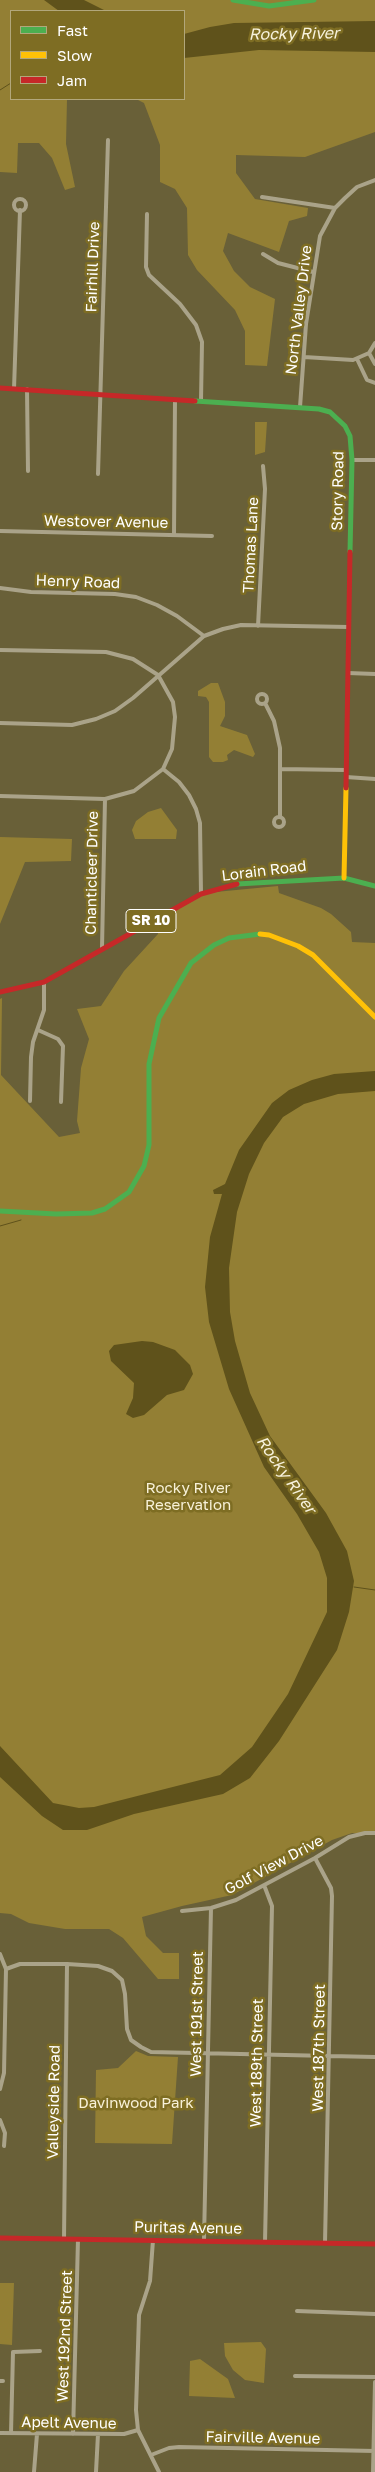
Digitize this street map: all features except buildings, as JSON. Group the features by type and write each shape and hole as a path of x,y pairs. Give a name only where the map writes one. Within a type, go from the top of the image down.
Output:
{"street":[{"path":"233,0 269,6 314,0"},
{"name":"Fairhill Drive","path":"98,474 108,140"},
{"name":"North Valley Drive","path":"300,407 313,272 320,236 335,208 357,188 375,180"},
{"path":"262,197 335,208"},
{"path":"14,389 20,210"},
{"path":"147,214 146,267 150,275 180,304 196,325 202,342 201,401"},
{"path":"263,254 278,263 313,272"},
{"path":"304,358 357,359 368,353 375,343"},
{"path":"368,353 375,364"},
{"path":"357,359 368,380 375,383"},
{"name":"Story Road","path":"0,388 300,407 318,409 338,418 345,426 350,436 352,460 344,878"},
{"path":"28,389 28,471"},
{"path":"174,535 175,400"},
{"path":"352,460 375,460"},
{"name":"Thomas Lane","path":"258,626 265,489 263,466"},
{"name":"Westover Avenue","path":"0,531 212,536"},
{"name":"Henry Road","path":"0,588 31,592 115,594 136,597 170,612 204,636"},
{"path":"0,724 72,725 96,719 115,711 133,698 204,636 241,625 348,627"},
{"path":"0,650 113,653 133,659 158,675 173,702 175,717 172,749 163,770 134,791 105,799 0,796"},
{"path":"348,673 375,674"},
{"path":"265,703 278,734 281,769 280,817"},
{"path":"281,769 346,770"},
{"path":"163,770 184,788 196,809 200,823 201,894"},
{"path":"346,777 375,779"},
{"name":"Chanticleer Drive","path":"102,948 105,799"},
{"name":"Lorain Road","path":"0,992 44,982 201,894 230,885 319,878 344,878 375,886"},
{"path":"0,1211 56,1214 92,1213 105,1209 129,1192 144,1166 149,1145 150,1064 159,1018 182,974 193,962 214,945 229,938 255,934 269,935 298,946 312,955 375,1017"},
{"path":"30,1101 31,1057 33,1042 44,1010 44,982"},
{"path":"38,1030 58,1038 63,1046 61,1102"},
{"name":"Golf View Drive","path":"182,1911 211,1908 236,1900 315,1858 349,1837 365,1832 375,1833"},
{"name":"West 187th Street","path":"315,1858 331,1888 332,1896 325,2243"},
{"name":"West 189th Street","path":"264,1885 272,1906 265,2242"},
{"name":"West 191st Street","path":"204,2240 211,1908"},
{"path":"0,1954 6,1968 2,1999 2,2058 4,2073 0,2089"},
{"path":"6,1968 20,1964 67,1964 98,1966 112,1971 122,1980 125,1994 126,2029 132,2040 151,2052 375,2057"},
{"name":"Valleyside Road","path":"64,2239 67,1964"},
{"path":"0,2120 5,2133 4,2146"},
{"name":"Puritas Avenue","path":"0,2238 375,2244"},
{"name":"West 192nd Street","path":"73,2434 78,2239"},
{"path":"153,2240 150,2281 139,2315 136,2410 138,2430 159,2472"},
{"path":"297,2311 375,2314"},
{"path":"11,2433 13,2352 40,2351"},
{"path":"295,2376 375,2377"},
{"path":"373,2472 375,2451 375,2382"},
{"name":"Apelt Avenue","path":"0,2433 124,2434 138,2430"},
{"path":"34,2472 38,2434"},
{"path":"96,2472 98,2434"},
{"name":"Fairville Avenue","path":"151,2456 169,2448 179,2447 375,2451"}],"green space":[{"path":"0,0 375,0 375,132 305,157 236,155 236,173 255,199 308,208 307,216 289,221 279,252 228,233 223,251 234,271 250,287 275,299 267,366 245,365 245,331 235,310 197,270 188,255 187,208 175,189 160,182 160,145 144,103 138,100 185,100 185,10 10,10 10,100 67,100 66,144 75,187 65,190 52,158 39,143 18,143 17,173 0,172"},
{"path":"255,422 267,422 265,452 255,455"},
{"path":"211,683 218,683 225,702 225,716 220,726 247,735 255,754 253,757 234,750 227,755 228,760 223,762 213,762 209,757 209,702 206,697 198,696 198,691"},
{"path":"161,808 177,830 176,839 135,839 132,830 136,821 148,812"},
{"path":"0,837 72,839 71,861 25,862 0,924"},
{"name":"Rocky River Reservation","path":"278,886 279,893 321,908 331,914 351,932 352,942 375,943 375,1834 352,1833 332,1840 232,1895 142,1917 146,1936 163,1953 179,1953 179,1979 158,1979 123,1938 109,1929 65,1929 29,1923 11,1914 0,1913 0,999 2,998 1,1075 59,1137 80,1133 77,1121 81,1068 89,1039 77,1009 101,1006 124,971 158,934 158,919 205,893"},
{"name":"Davinwood Park","path":"136,2051 148,2056 178,2057 172,2144 95,2143 96,2070 118,2068"},
{"path":"0,2283 14,2283 12,2345 0,2344"},
{"path":"261,2342 266,2349 264,2383 245,2380 233,2370 225,2356 224,2343"},
{"path":"200,2359 228,2379 235,2398 189,2396 190,2361"}],"water":[{"path":"44,0 84,0 104,10 58,10"},
{"name":"Rocky River","path":"375,21 375,52 259,50 185,58 185,34 234,23"},
{"name":"Rocky River","path":"375,1071 375,1091 338,1094 304,1104 283,1117 264,1143 249,1174 237,1212 229,1268 230,1312 235,1341 250,1393 270,1436 326,1513 347,1551 354,1581 349,1612 337,1650 279,1741 250,1778 223,1794 134,1814 87,1830 63,1830 42,1816 0,1777 0,1746 53,1803 79,1808 94,1807 220,1775 252,1747 288,1694 327,1612 327,1578 319,1552 297,1514 264,1467 229,1389 209,1322 205,1287 210,1237 222,1194 214,1194 213,1190 225,1184 239,1150 272,1103 289,1090 312,1080 334,1074"},
{"path":"142,1341 153,1342 175,1350 190,1365 193,1374 184,1390 167,1395 144,1415 133,1418 126,1414 133,1398 134,1383 111,1361 109,1351 114,1345"}],"waterway":[{"path":"0,90 10,84"},
{"path":"0,1226 21,1220"},
{"path":"354,1587 375,1590"}],"traffic: fast":[{"path":"233,0 269,6 314,0"},
{"path":"195,401 319,409 330,412 345,426 350,436 352,460 350,552"},
{"path":"237,884 344,878 375,886"},
{"path":"0,1211 56,1214 92,1213 105,1209 129,1192 144,1166 149,1145 149,1064 159,1018 191,963 214,945 229,938 260,934"}],"traffic: slow":[{"path":"344,878 346,788"},
{"path":"260,934 269,935 298,946 313,955 375,1017"}],"traffic: jam":[{"path":"0,388 195,401"},
{"path":"346,788 350,552"},
{"path":"0,992 44,982 201,894 237,884"},
{"path":"0,2238 375,2244"}]}
